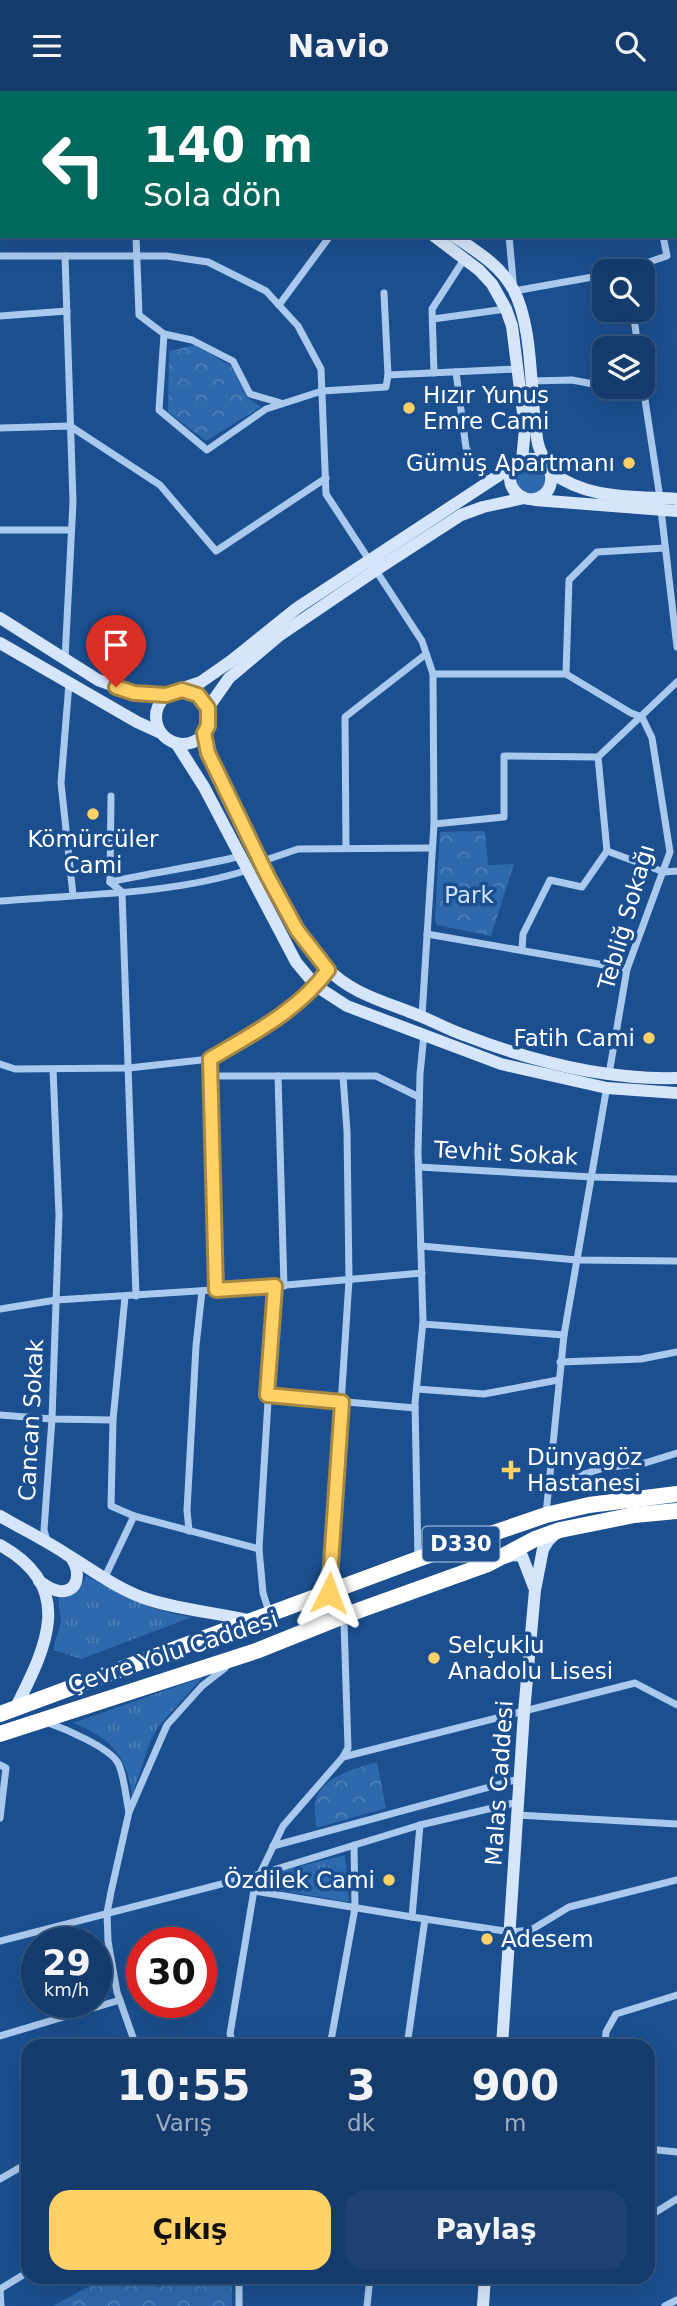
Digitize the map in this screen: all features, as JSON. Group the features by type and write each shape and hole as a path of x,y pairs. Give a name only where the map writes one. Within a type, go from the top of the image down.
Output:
{"highway":[{"name":"Çevre Yolu Caddesi","path":"7,1712 418,1559 546,1515 589,1505 677,1494"},
{"name":"Çevre Yolu Caddesi","path":"0,1734 256,1651 488,1563 535,1539 560,1530 622,1517 677,1511"}],"main road":[{"path":"437,238 465,258 492,284 512,326 525,429 519,462 512,470 511,483 518,495 527,499 661,504 677,499"},
{"path":"161,733 157,726 157,709 170,693 201,682 297,608 461,516 483,507 544,495 549,490 551,484 548,468 539,448 525,328 514,291 489,261 457,238"},
{"path":"176,743 191,742 204,733 208,726 208,708 229,678 280,635 519,462 535,458 564,482 599,494 661,504 677,511"},
{"path":"0,618 98,680 134,693 191,691 198,695 208,708"},
{"path":"0,643 176,743 205,787 296,962 316,986 347,1006 501,1064 607,1089 677,1093"},
{"path":"204,733 208,753 260,862 297,930 328,970 364,994 463,1035 539,1061 609,1073 677,1078"},
{"path":"0,1517 47,1542 104,1580 138,1596 168,1606 213,1611 253,1621"},
{"name":"Malas Caddesi","path":"503,2039 519,1779 528,1710 535,1590 543,1549 560,1530"},
{"path":"0,1545 21,1560 38,1581 43,1589 48,1612 47,1639 7,1712"},
{"path":"488,1563 513,1555 523,1556 535,1590"},
{"path":"38,1581 51,1589 62,1591 72,1588 78,1578 77,1567 70,1556"},
{"path":"483,2306 485,2284"}],"street":[{"path":"136,238 139,314 164,334 192,340 233,362 250,394 282,404"},
{"path":"279,305 329,238"},
{"path":"509,238 514,291 592,277"},
{"path":"655,260 667,256 663,238"},
{"path":"0,255 167,256 208,262 266,291 298,325 321,369 326,494 422,641 433,674 434,824 422,1016"},
{"path":"65,256 71,530 65,660"},
{"path":"434,373 432,309 465,258"},
{"path":"164,334 159,410 206,450 266,409 323,391 386,387 388,375 384,293"},
{"path":"433,319 506,309"},
{"path":"0,316 67,311"},
{"path":"388,375 518,369"},
{"path":"456,372 466,448 488,484"},
{"path":"531,381 572,380 592,384"},
{"path":"645,399 661,504 677,647"},
{"path":"0,428 70,426 160,485 216,551 326,478"},
{"path":"0,530 71,530"},
{"path":"566,674 569,580 597,552 665,548"},
{"path":"346,848 345,717 426,653"},
{"path":"433,674 566,674 642,717"},
{"path":"434,824 504,817 505,756 598,757 677,682"},
{"path":"69,683 61,783 74,895"},
{"name":"Tebliğ Sokağı","path":"546,1515 564,1335 628,969 670,852 652,738 642,717"},
{"path":"522,949 523,934 550,880 582,887 607,851 598,757"},
{"path":"110,882 111,796"},
{"path":"260,862 298,849 432,848"},
{"path":"607,851 664,872 677,871"},
{"path":"110,882 149,873 198,867 241,856"},
{"path":"0,901 122,892 219,879 248,870"},
{"path":"110,882 122,892 136,1296"},
{"path":"427,934 628,969"},
{"path":"1,1066 15,1069 129,1068 210,1059 275,1021 316,986 328,970"},
{"path":"418,1559 415,1408 423,1324 419,1097 424,1034"},
{"path":"210,1059 216,1290"},
{"name":"Cancan Sokak","path":"47,1542 44,1530 52,1419 59,1215 53,1069"},
{"path":"210,1076 376,1076 419,1097"},
{"path":"270,1615 262,1593 258,1549 267,1395 279,1286 278,1076"},
{"path":"329,1593 349,1280 347,1131 343,1076"},
{"name":"Tevhit Sokak","path":"419,1167 677,1179"},
{"path":"421,1246 577,1261 677,1261"},
{"path":"0,1309 56,1300 279,1286 422,1273"},
{"path":"189,1531 187,1510 202,1291"},
{"path":"125,1297 113,1420 111,1506 134,1516 258,1549"},
{"path":"423,1324 564,1335"},
{"path":"560,1362 641,1359 677,1352"},
{"path":"416,1389 484,1394 558,1380"},
{"path":"267,1395 415,1408"},
{"path":"0,1415 113,1420"},
{"path":"548,1485 604,1468 645,1463 677,1453"},
{"path":"104,1580 134,1516"},
{"path":"230,2039 254,1891 260,1874 283,1826 343,1758 348,1748 346,1615"},
{"path":"134,2039 120,2000 108,1941 107,1913 130,1812 147,1775 153,1752 167,1725 218,1671 256,1651"},
{"path":"343,1758 635,1682 677,1705"},
{"path":"38,1720 59,1726 103,1749 118,1762 130,1812"},
{"path":"0,1765 6,1768 0,1818"},
{"path":"273,1846 519,1779"},
{"path":"0,1941 260,1874 420,1825 518,1801"},
{"path":"517,1815 677,1824"},
{"path":"412,1917 420,1825"},
{"path":"331,2039 355,1909 354,1845"},
{"path":"254,1891 511,1932 531,1930 569,1907 677,1879"},
{"path":"408,2039 425,1919"},
{"path":"606,2039 615,2014 677,1995"},
{"path":"0,2036 120,2000"},
{"path":"655,2150 677,2152"},
{"path":"0,2179 21,2167"},
{"path":"655,2213 677,2199"},
{"path":"1,2306 0,2289 21,2276"},
{"path":"239,2284 239,2306"},
{"path":"368,2306 370,2284"},
{"path":"665,2306 677,2300"}],"green space":[{"path":"195,345 231,366 247,397 261,407 206,441 168,412 169,351"},
{"path":"531,466 541,470 545,480 541,490 531,494 521,490 517,480 521,470"},
{"name":"Park","path":"485,831 488,865 514,864 491,936 437,925 435,920 440,832"},
{"path":"86,1576 150,1607 192,1617 81,1659 53,1650 61,1622 58,1597 75,1591"},
{"path":"203,1677 158,1727 150,1742 132,1796 126,1770 115,1750 97,1735 73,1723"},
{"path":"377,1762 386,1808 316,1828 315,1802 326,1784 351,1770"},
{"path":"345,1855 349,1902 271,1889 276,1872"},
{"path":"94,2284 142,2284 161,2287 161,2284 232,2284 232,2306 53,2306"}],"place":[{"name":"Hızır Yunus Emre Cami","path":"409,408"},
{"name":"Gümüş Apartmanı","path":"629,463"},
{"name":"Kömürcüler Cami","path":"93,814"},
{"name":"Fatih Cami","path":"649,1038"},
{"name":"Dünyagöz Hastanesi","path":"511,1470"},
{"name":"Selçuklu Anadolu Lisesi","path":"434,1658"},
{"name":"Özdilek Cami","path":"389,1880"},
{"name":"Adesem","path":"487,1939"}],"route":[{"path":"116,687 134,693 166,695 174,691 191,691 204,701 209,717 204,733 208,753 297,930 328,970 316,986 275,1021 210,1059 216,1290 275,1286 267,1395 342,1402 329,1593"}]}
